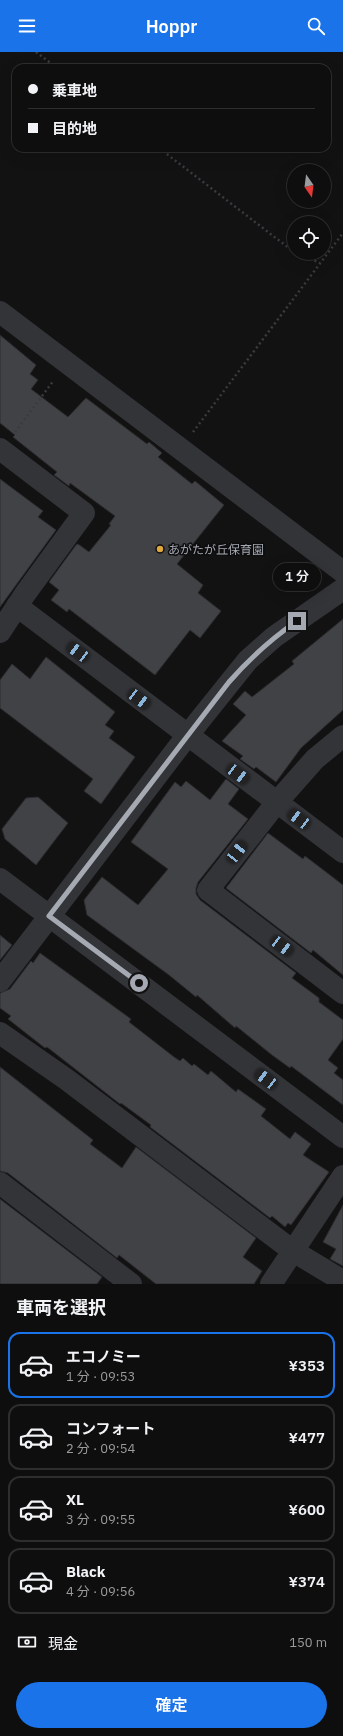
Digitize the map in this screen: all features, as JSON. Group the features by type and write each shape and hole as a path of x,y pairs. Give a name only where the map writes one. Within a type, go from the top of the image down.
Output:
{"street":[{"path":"0,312 343,572"},
{"path":"0,450 84,513 0,632"},
{"path":"0,981 248,660 274,637 343,590"},
{"path":"17,606 343,852"},
{"path":"343,736 315,759 277,802 208,890 343,993"},
{"path":"0,879 343,1137"},
{"path":"0,1033 66,1079 293,1251 343,1281"},
{"path":"271,1284 343,1176"},
{"path":"0,1183 131,1284"}],"path":[{"path":"36,52 52,64"},
{"path":"164,152 287,247"},
{"path":"206,414 343,233"},
{"path":"310,260 320,263"},
{"path":"0,450 67,362"}],"building":[{"path":"0,335 36,365 30,374 38,380 31,389 68,417 86,398 147,444 149,442 162,453 158,457 192,484 195,481 224,505 177,564 203,585 198,593 221,611 200,638 190,630 155,675 69,609 67,612 51,600 59,590 49,582 76,545 78,544 89,552 111,525 109,524 115,516 70,483 69,486 54,475 57,472 13,437 15,435 0,423"},
{"path":"0,479 43,511 38,517 56,530 0,607"},
{"path":"343,619 343,710 301,748 276,782 256,767 254,769 240,759 243,756 222,741 246,715 233,704 245,691 252,697 294,664 292,661"},
{"path":"46,657 115,712 105,725 114,731 109,738 135,757 101,804 84,791 93,779 0,708 0,680 12,664 30,679"},
{"path":"226,779 239,789 228,804 248,819 198,882 196,894 200,900 296,973 292,978 319,998 319,1002 343,1020 343,1039 328,1060 338,1068 334,1073 343,1080 343,1105 291,1066 290,1068 272,1055 236,1026 235,1028 197,995 196,997 169,975 87,915 84,900 102,877 138,905 168,869 131,842 175,782 181,787 186,781 210,800"},
{"path":"38,797 68,823 36,865 5,839 2,829 26,798"},
{"path":"268,833 303,859 305,856 343,885 343,975 313,950 311,953 226,888"},
{"path":"0,935 12,945 0,960"},
{"path":"40,953 131,1019 129,1022 174,1057 180,1061 183,1058 192,1066 194,1064 208,1075 211,1071 236,1092 238,1089 266,1109 261,1116 290,1139 295,1132 311,1144 303,1155 329,1172 291,1225 288,1223 285,1227 272,1216 270,1218 150,1127 151,1125 121,1103 120,1104 47,1047 45,1048 8,1019 11,1016 0,1008 0,993 10,989 31,961 33,963"},
{"path":"0,1067 93,1140 90,1144 122,1168 136,1147 256,1238 243,1257 262,1271 254,1284 156,1284 119,1255 117,1258 8,1173 0,1171"},
{"path":"0,1199 102,1277 97,1284 0,1284"},
{"path":"343,1205 343,1266 330,1259 336,1249 323,1242"}],"place":[{"name":"あがたが丘保育園","path":"160,549"}],"route":[{"path":"139,983 49,916 229,682 248,660 274,637 297,621"}]}
